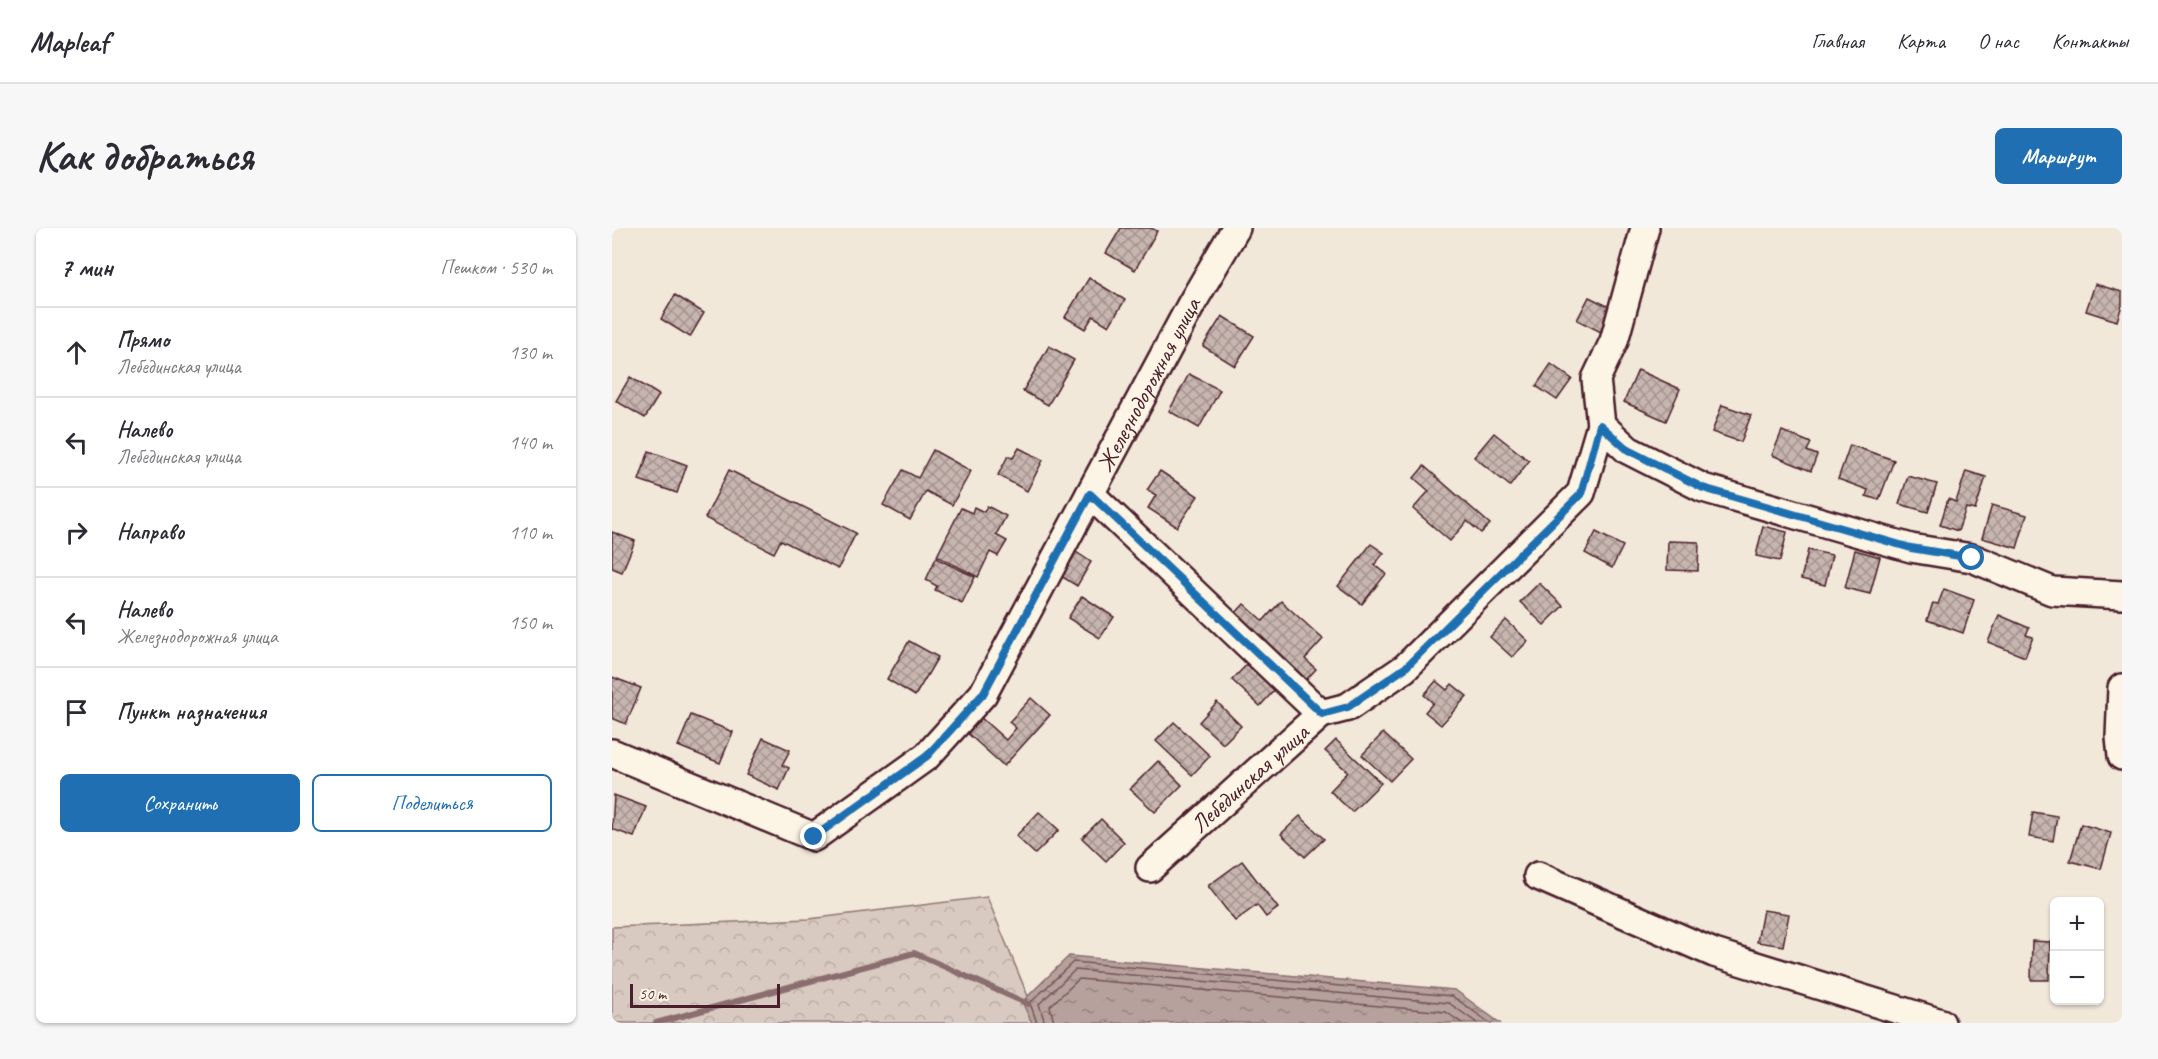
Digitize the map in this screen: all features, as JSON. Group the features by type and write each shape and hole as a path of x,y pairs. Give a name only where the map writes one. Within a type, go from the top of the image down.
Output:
{"street":[{"name":"Железнодорожная улица","path":"612,753 814,837 927,756 983,694 1236,228"},
{"path":"1645,228 1614,341 1596,379 1600,425 1628,450 1703,488 1911,548 1972,558 2052,591 2122,595"},
{"name":"Лебединская улица","path":"1150,868 1322,714 1348,707 1405,668 1581,494 1600,425"},
{"path":"1090,494 1322,714"},
{"path":"2122,688 2120,737 2122,756"},
{"path":"1538,876 1714,953 1941,1023"}],"green space":[{"path":"987,897 1039,1023 612,1023 612,927 809,919"}],"water":[{"path":"1069,956 1455,990 1500,1023 1032,1023 1022,1002"}],"building":[{"path":"1121,228 1151,228 1157,231 1135,270 1106,253"},
{"path":"1089,278 1125,300 1109,326 1093,316 1085,329 1065,317"},
{"path":"2095,284 2122,292 2122,305 2117,321 2086,311"},
{"path":"675,295 704,313 690,337 661,319"},
{"path":"1589,297 1612,308 1601,332 1577,320"},
{"path":"1222,316 1254,336 1235,366 1203,346"},
{"path":"1049,346 1074,360 1048,405 1023,391"},
{"path":"1551,364 1572,379 1557,400 1536,386"},
{"path":"1638,370 1680,389 1666,421 1624,402"},
{"path":"1189,374 1220,390 1199,428 1169,411"},
{"path":"630,377 659,395 645,418 616,401"},
{"path":"1722,405 1751,415 1741,442 1712,432"},
{"path":"1782,431 1811,443 1807,451 1817,455 1811,471 1772,455"},
{"path":"1494,433 1529,461 1510,486 1474,457"},
{"path":"1850,445 1894,460 1879,500 1866,496 1868,490 1838,479"},
{"path":"1019,448 1043,460 1027,491 998,475 1008,456 1013,458"},
{"path":"933,450 971,471 952,505 926,491 910,520 883,505 903,470 918,478"},
{"path":"649,451 687,465 677,493 639,480"},
{"path":"1424,466 1490,524 1481,533 1467,521 1450,541 1413,509 1429,491 1414,478"},
{"path":"729,470 856,533 838,569 781,540 774,553 705,518"},
{"path":"1160,471 1198,496 1177,527 1148,508 1156,495 1147,490"},
{"path":"1966,471 1986,477 1975,510 1966,508 1958,531 1940,525 1948,499 1956,502"},
{"path":"1908,476 1937,484 1928,512 1899,504"},
{"path":"1992,505 2027,515 2017,548 1982,538"},
{"path":"987,506 1006,516 996,535 1007,541 998,556 990,552 978,577 937,556 961,508 972,513 974,507 984,512"},
{"path":"1763,526 1787,532 1780,561 1756,556"},
{"path":"612,532 635,541 622,572 612,568"},
{"path":"1596,532 1623,546 1612,568 1585,553"},
{"path":"1668,541 1699,542 1698,571 1667,570"},
{"path":"1371,544 1384,553 1374,565 1386,574 1362,604 1338,586"},
{"path":"1808,550 1832,555 1825,585 1801,579"},
{"path":"1855,550 1880,557 1870,594 1845,588"},
{"path":"1076,552 1091,562 1077,586 1061,576"},
{"path":"936,558 975,577 962,603 935,590 937,586 926,580"},
{"path":"1539,583 1563,606 1544,625 1520,602"},
{"path":"1944,589 1974,600 1963,633 1927,620 1933,603 1938,604"},
{"path":"1082,596 1114,617 1100,638 1068,618"},
{"path":"1281,601 1323,639 1305,659 1316,669 1305,681 1233,616 1244,604 1263,621"},
{"path":"1999,615 2029,628 2026,635 2033,637 2025,657 1988,642"},
{"path":"1506,620 1528,641 1512,657 1490,637"},
{"path":"909,641 938,657 915,696 887,679"},
{"path":"1253,658 1280,684 1260,706 1232,680"},
{"path":"612,677 641,688 626,724 612,718"},
{"path":"1436,681 1447,690 1452,684 1467,696 1441,725 1425,712 1433,703 1424,695"},
{"path":"1031,698 1050,715 1004,766 965,731 979,716 1006,740 1016,728 1009,722"},
{"path":"1217,702 1241,726 1223,744 1199,722"},
{"path":"691,715 733,732 720,763 678,746"},
{"path":"1174,722 1210,756 1192,775 1156,741"},
{"path":"1383,733 1411,759 1390,781 1362,755"},
{"path":"763,738 790,750 782,765 789,768 779,790 746,775"},
{"path":"1336,740 1381,783 1352,812 1330,791 1348,772 1325,751"},
{"path":"1158,761 1182,785 1155,812 1130,789"},
{"path":"614,795 646,807 634,837 612,829"},
{"path":"1039,812 1059,830 1035,854 1016,836"},
{"path":"2033,812 2057,816 2053,841 2029,837"},
{"path":"1300,816 1324,839 1305,857 1281,834"},
{"path":"1101,819 1124,842 1106,861 1082,838"},
{"path":"2081,824 2111,833 2101,869 2070,861"},
{"path":"1242,861 1278,908 1266,917 1257,905 1235,921 1208,886"},
{"path":"1763,910 1789,914 1783,946 1757,942"},
{"path":"2032,941 2050,942 2049,980 2031,980"}],"waterway":[{"path":"656,1023 914,953 1028,1004"}],"route":[{"path":"814,837 927,756 983,694 1090,494 1322,714 1348,707 1405,668 1551,521 1581,494 1600,425 1628,450 1703,488 1911,548 1972,558"}]}
